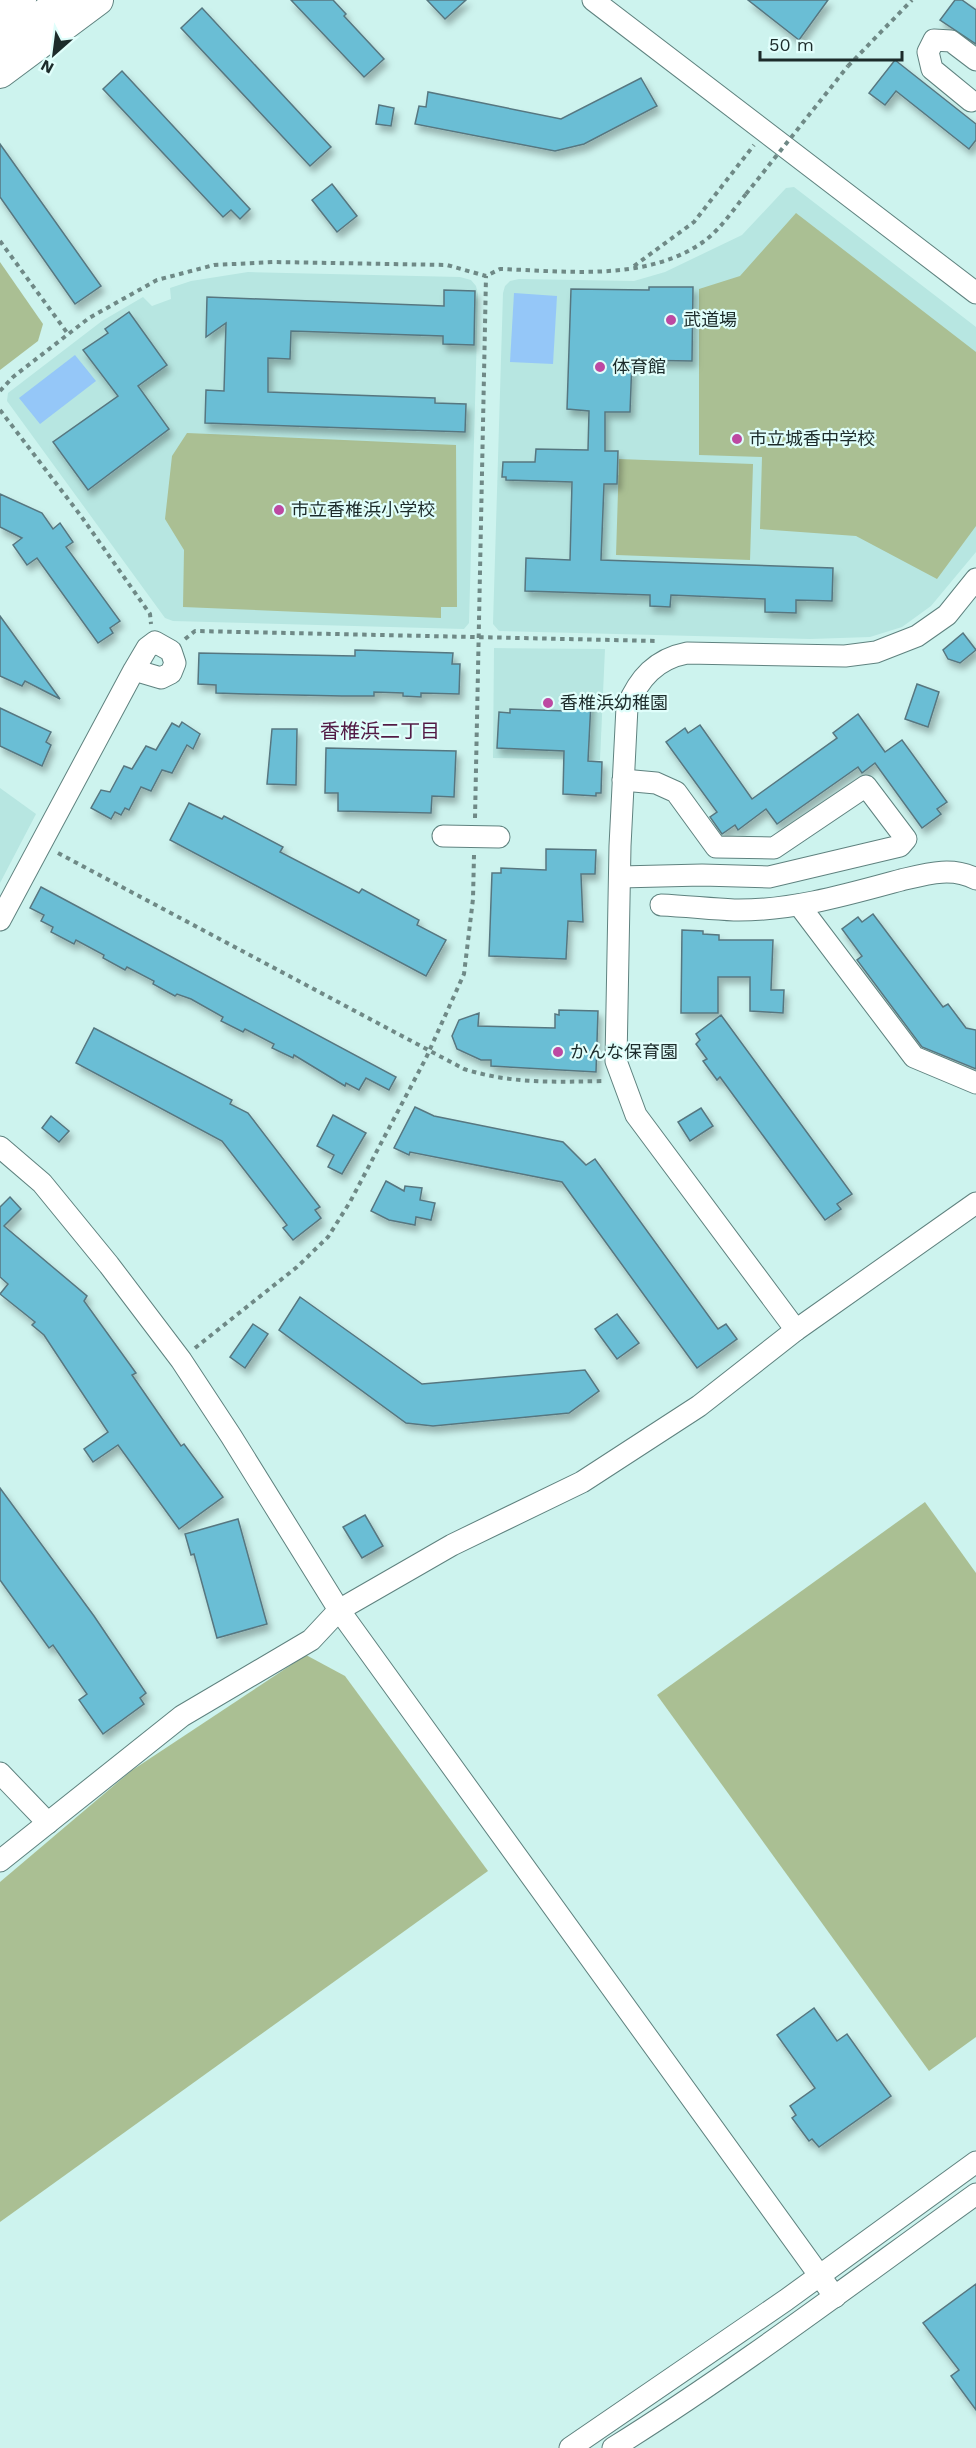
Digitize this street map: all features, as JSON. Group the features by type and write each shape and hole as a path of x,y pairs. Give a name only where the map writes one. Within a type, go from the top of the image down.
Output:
{"highway":[{"path":"0,15 21,0"},
{"path":"0,47 63,0"},
{"path":"0,73 98,0"}],"street":[{"path":"0,7 9,0"},
{"path":"0,41 57,0"},
{"path":"593,0 976,293"},
{"path":"971,101 932,69 928,51 934,40 951,41 976,60"},
{"path":"796,1330 636,1115 616,1061 624,723 633,692 656,664 687,653 845,656 876,652 917,636 947,615 976,579"},
{"path":"0,920 134,670 147,648 163,646 175,663 171,674 161,678 134,670"},
{"path":"620,877 702,875 769,877 900,846 906,839 866,786 774,848 716,847 676,792 656,783 623,780"},
{"path":"443,836 499,837"},
{"path":"661,905 735,910 799,905 931,873 962,871 976,879"},
{"path":"799,905 914,1058 976,1083"},
{"path":"0,1147 42,1183 181,1360 339,1610 835,2297"},
{"path":"0,1862 182,1716 311,1640 339,1610 452,1545 582,1482 699,1406 796,1330 976,1203"},
{"path":"0,1773 48,1823"},
{"path":"570,2448 820,2276 976,2162"},
{"path":"612,2448 660,2418 835,2297 976,2194"}],"path":[{"path":"0,391 13,377 89,318 157,280 214,265 274,262 447,265 486,276 500,269 591,271 665,262 703,242 725,221 848,66 912,0"},
{"path":"633,266 694,222 764,132"},
{"path":"0,241 68,334"},
{"path":"181,1360 224,1323 268,1291 328,1237 350,1202 430,1049 464,974 473,899 486,276"},
{"path":"0,410 81,516 150,614 163,646 195,631 672,642 687,653"},
{"path":"41,844 464,1069 497,1079 538,1082 623,1081"}],"shaded area":[{"name":"市立城香中学校","path":"794,187 976,327 976,552 931,606 902,627 870,637 810,639 499,631 493,624 505,286 510,281 519,279 634,281 665,272 742,235 786,188"},
{"name":"市立香椎浜小学校","path":"248,272 460,277 471,280 476,286 478,294 469,623 464,629 173,621 165,618 7,401 8,393 102,321 143,297 152,306 171,299 170,288 191,281"},
{"name":"香椎浜幼稚園","path":"494,648 605,649 600,760 493,758"},
{"path":"0,788 36,814 0,883"}],"green space":[{"path":"796,213 976,352 976,526 937,579 856,536 760,529 762,457 699,455 699,289 740,276"},
{"path":"0,262 43,324 38,341 0,370"},
{"path":"187,433 456,445 457,607 441,607 441,618 183,607 184,550 165,519 172,456"},
{"path":"619,459 753,464 750,560 616,555"},
{"path":"925,1502 976,1573 976,2037 929,2071 657,1695"},
{"path":"306,1655 345,1676 488,1871 0,2222 0,1882 131,1771"}],"water":[{"path":"514,293 557,296 553,364 510,362"},
{"path":"75,355 96,381 40,424 19,398"}],"building":[{"path":"291,0 333,0 346,14 344,16 384,59 364,77"},
{"path":"427,0 466,0 445,19"},
{"path":"748,0 828,0 799,40"},
{"path":"955,0 962,0 976,10 976,44 940,20"},
{"path":"202,8 331,147 310,166 181,28"},
{"path":"895,60 976,124 976,140 969,149 896,91 885,105 869,93"},
{"path":"122,71 250,209 240,219 231,210 223,217 103,89"},
{"path":"641,78 657,106 584,144 555,151 415,124 419,106 426,107 428,92 561,119"},
{"path":"379,105 394,108 391,126 376,124"},
{"path":"0,144 101,286 75,304 0,197"},
{"path":"332,184 357,216 337,232 312,200"},
{"path":"649,287 693,287 692,361 632,360 630,412 605,412 605,451 618,451 617,484 604,484 601,560 833,568 832,601 796,600 796,613 765,612 765,599 671,595 670,607 650,606 650,595 525,591 526,558 570,560 572,482 506,480 506,477 502,477 503,462 535,462 536,449 588,450 589,411 567,409 571,289 649,290"},
{"path":"444,290 475,291 474,345 443,344 443,336 291,331 290,359 268,358 268,392 435,398 435,403 466,404 465,432 205,423 206,390 224,391 226,323 206,337 207,297 444,306"},
{"path":"129,312 167,365 138,386 169,429 88,490 53,442 118,396 83,350 108,333 105,329"},
{"path":"0,494 42,513 53,529 60,523 73,542 66,547 120,621 110,628 113,633 98,643 37,558 27,565 13,545 22,538 0,527"},
{"path":"0,616 60,699 25,681 22,686 0,676"},
{"path":"963,633 976,650 960,663 948,659 943,650"},
{"path":"355,650 453,653 452,664 460,664 459,694 421,693 421,697 403,696 403,693 374,692 374,696 216,693 216,685 198,684 199,653 355,656"},
{"path":"917,684 939,692 928,727 905,719"},
{"path":"567,700 591,701 588,761 602,762 601,793 596,793 596,796 563,794 564,751 497,748 499,712 510,713 510,709 566,711"},
{"path":"0,708 51,732 46,742 51,745 42,766 0,746"},
{"path":"858,714 885,752 902,740 947,802 937,809 941,814 922,828 875,763 862,773 858,767 777,824 766,809 738,830 735,825 722,834 710,817 717,812 666,742 685,728 688,733 700,725 752,799 837,738 833,733"},
{"path":"182,722 200,734 193,749 187,745 172,773 162,770 151,791 141,787 129,810 125,808 121,815 115,812 111,819 91,808 101,790 110,792 124,766 132,769 146,746 156,750 172,723 179,727"},
{"path":"272,729 297,729 296,785 267,784"},
{"path":"326,748 456,751 454,797 432,796 431,813 338,811 338,793 325,793"},
{"path":"189,803 222,819 224,816 283,847 280,852 359,893 362,889 419,920 417,925 446,940 426,976 170,840"},
{"path":"546,849 596,850 595,874 581,874 583,922 568,921 566,959 489,956 492,873 501,873 501,868 546,870"},
{"path":"41,887 396,1077 389,1090 366,1078 359,1090 346,1083 345,1086 294,1055 293,1058 272,1048 274,1044 245,1029 243,1032 221,1021 223,1017 191,999 177,994 175,996 153,984 154,981 127,967 125,970 103,958 104,955 76,940 74,944 51,932 53,927 41,921 44,915 30,908"},
{"path":"873,914 943,1007 948,1004 966,1028 976,1030 976,1069 922,1047 857,960 862,956 842,929 858,917 862,922"},
{"path":"682,930 703,931 703,934 719,935 719,940 773,940 771,990 784,990 783,1013 750,1011 750,977 718,977 718,1013 681,1013"},
{"path":"559,1010 598,1011 596,1072 491,1066 491,1060 481,1060 457,1049 452,1036 459,1020 479,1013 478,1026 555,1028 555,1014 559,1015"},
{"path":"721,1015 852,1194 837,1204 841,1209 825,1220 720,1077 717,1080 703,1061 707,1059 696,1044 700,1040 696,1034"},
{"path":"94,1028 232,1100 230,1104 248,1113 320,1207 315,1210 321,1218 293,1240 283,1228 287,1225 222,1141 76,1063"},
{"path":"415,1107 434,1116 563,1142 586,1165 595,1159 718,1329 726,1324 737,1339 697,1368 562,1182 410,1152 409,1155 394,1148"},
{"path":"701,1108 713,1126 690,1141 678,1122"},
{"path":"333,1115 366,1133 342,1174 328,1167 334,1155 317,1146"},
{"path":"51,1116 69,1131 59,1142 42,1128"},
{"path":"386,1181 404,1191 405,1186 422,1188 420,1200 435,1203 431,1220 416,1217 415,1225 389,1220 371,1211"},
{"path":"10,1197 21,1209 4,1226 87,1296 84,1301 136,1373 132,1375 181,1446 184,1444 223,1497 179,1529 118,1445 93,1462 84,1449 108,1432 44,1335 32,1325 35,1322 0,1294 8,1284 0,1277 0,1207"},
{"path":"300,1297 422,1384 585,1370 599,1391 569,1413 433,1426 406,1423 279,1330"},
{"path":"617,1314 639,1343 617,1359 595,1329"},
{"path":"253,1324 268,1334 245,1368 230,1357"},
{"path":"0,1488 94,1616 146,1693 140,1698 144,1704 103,1734 79,1700 87,1694 53,1645 49,1648 0,1580"},
{"path":"365,1515 383,1546 362,1558 343,1527"},
{"path":"238,1519 267,1624 217,1638 194,1554 191,1555 185,1534"},
{"path":"814,2008 837,2041 847,2034 891,2096 819,2147 812,2139 809,2141 792,2118 796,2115 790,2106 815,2088 777,2035"},
{"path":"976,2284 976,2410 951,2376 959,2370 923,2323"}],"place":[{"name":"武道場","path":"671,320"},
{"name":"体育館","path":"600,367"},
{"name":"市立城香中学校","path":"737,439"},
{"name":"市立香椎浜小学校","path":"279,510"},
{"name":"香椎浜幼稚園","path":"548,703"},
{"name":"かんな保育園","path":"558,1052"}],"district":[{"name":"香椎浜二丁目","path":"380,731"}]}
